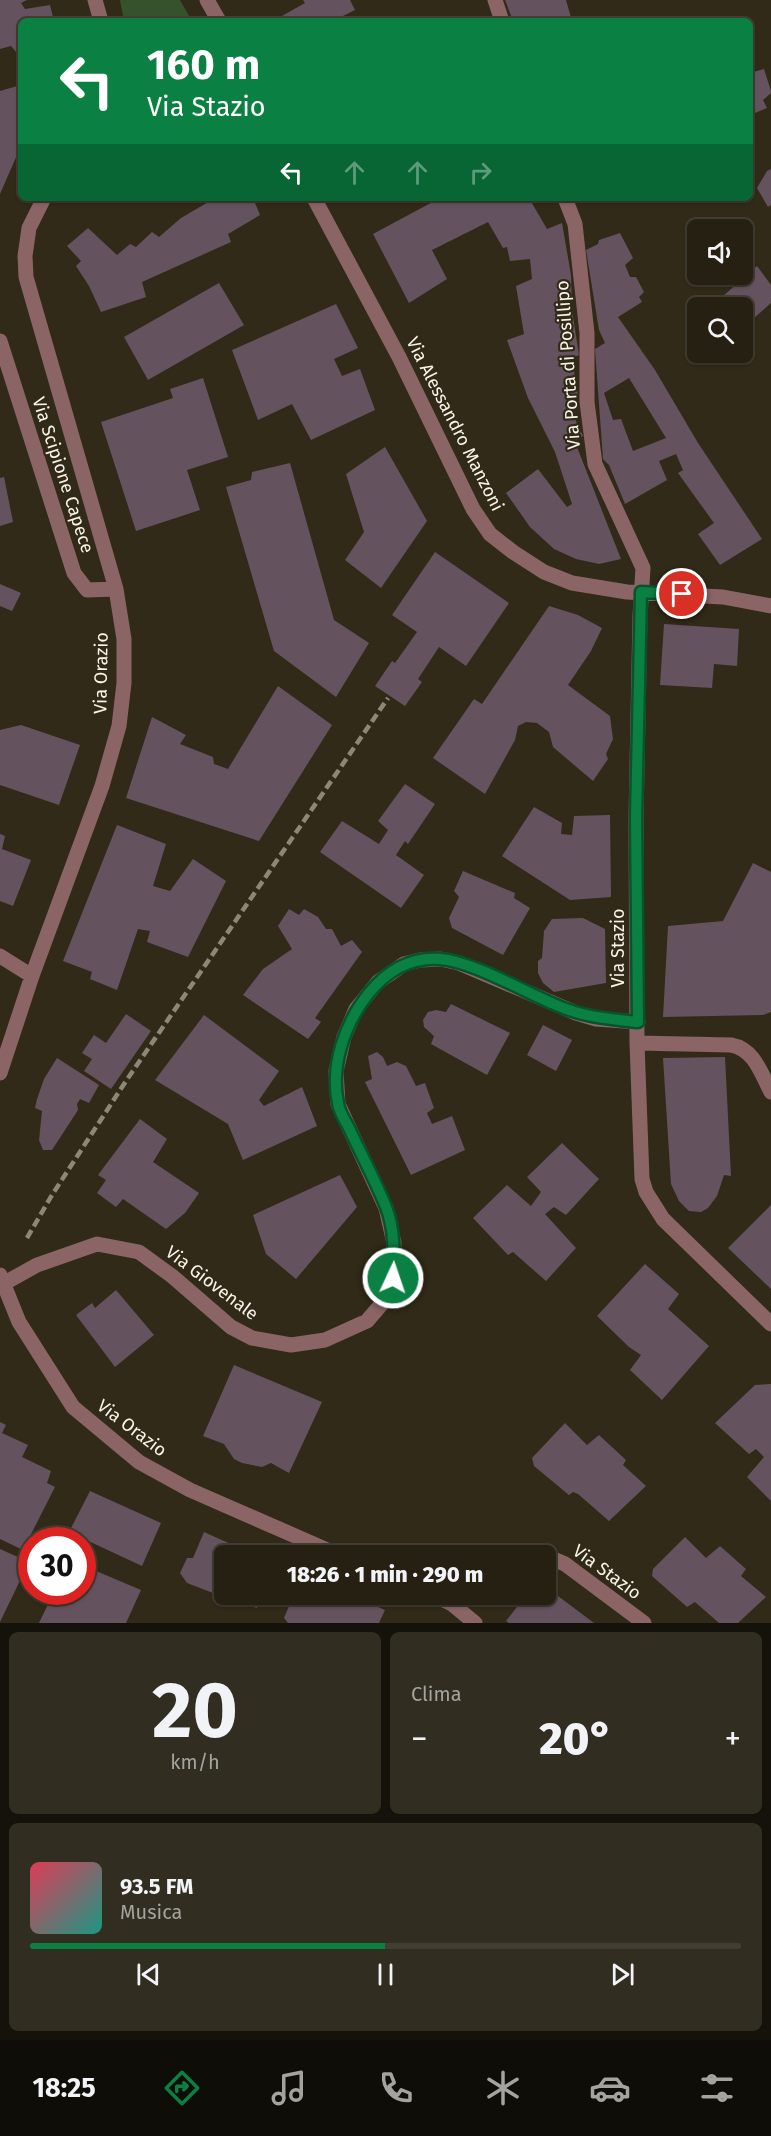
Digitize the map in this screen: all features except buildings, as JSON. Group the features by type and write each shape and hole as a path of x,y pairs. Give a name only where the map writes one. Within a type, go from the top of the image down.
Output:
{"street":[{"path":"95,0 100,18"},
{"path":"207,0 217,18"},
{"path":"495,0 501,18"},
{"name":"Via Orazio","path":"0,1073 32,976 102,786 119,726 124,683 124,639 116,589 26,277 25,256 29,228 42,201"},
{"name":"Via Alessandro Manzoni","path":"316,201 399,357 473,509 490,534 544,572 572,583 627,591 723,597 771,606"},
{"name":"Via Porta di Posillipo","path":"567,201 575,224 587,333 587,402 595,464 643,568 641,592"},
{"name":"Via Scipione Capece","path":"0,341 74,573 87,590 116,589"},
{"name":"Via Stazio","path":"641,592 636,817 640,1168 646,1192 663,1220 771,1324"},
{"path":"0,956 32,976"},
{"name":"Via Giovenale","path":"2,1280 97,1244 139,1252 172,1276 231,1327 252,1338 291,1345 325,1340 367,1321 385,1300 393,1278 394,1243 386,1208 338,1104 336,1071 344,1037 356,1009 378,982 404,964 440,959 459,963 576,1013 596,1019 638,1022"},
{"path":"637,1044 741,1047 754,1059 771,1092"},
{"name":"Via Orazio","path":"2,1280 24,1330 73,1407 139,1462 190,1490 316,1545"},
{"name":"Via Stazio","path":"556,1560 566,1564 644,1623"},
{"path":"460,1605 475,1623"}],"green space":[{"path":"120,0 180,0 190,18 123,18"}],"railway":[{"path":"27,1238 126,1081 388,698"}],"route":[{"path":"393,1278 394,1243 386,1208 338,1104 336,1071 344,1037 356,1009 378,982 404,964 420,960 440,959 459,963 556,1006 596,1019 638,1022 636,817 641,592 682,594"}]}
